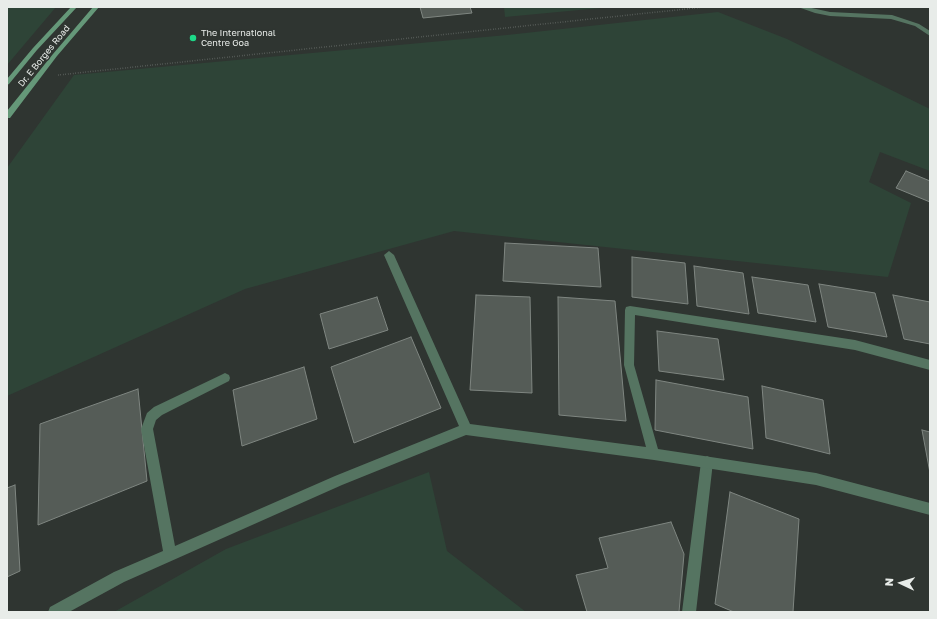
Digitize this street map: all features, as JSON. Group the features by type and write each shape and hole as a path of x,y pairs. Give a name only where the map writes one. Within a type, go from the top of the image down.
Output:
{"main road":[{"name":"Dr. E Borges Road","path":"7,83 35,49 74,7"},
{"name":"Dr. E Borges Road","path":"7,116 96,7"}],"street":[{"path":"801,7 830,14 892,17 917,25 930,34"},
{"path":"389,255 466,429"},
{"path":"654,454 629,364 630,310 854,345 930,365"},
{"path":"170,554 147,429 151,417 158,411 225,378"},
{"path":"56,612 119,577 170,554 339,480 466,429 654,454 816,478 930,509"},
{"path":"689,612 707,462"}],"path":[{"path":"38,77 705,7"}],"green space":[{"path":"7,7 56,7 7,65"},
{"path":"504,7 611,7 505,17"},
{"path":"718,12 787,39 930,109 930,171 880,152 869,182 911,203 888,277 454,231 245,289 7,396 7,168 74,75 507,35"},
{"path":"429,472 447,551 526,612 114,612 226,549"}],"building":[{"path":"420,7 470,7 472,13 423,18"},
{"path":"906,171 930,181 930,202 896,188"},
{"path":"505,243 598,248 601,287 503,281"},
{"path":"632,257 685,263 688,304 632,297"},
{"path":"694,266 743,273 749,314 697,306"},
{"path":"752,277 808,285 816,322 758,313"},
{"path":"819,284 875,293 887,337 828,327"},
{"path":"476,295 530,297 532,393 470,390"},
{"path":"893,295 930,302 930,344 904,339"},
{"path":"377,297 388,330 329,349 320,314"},
{"path":"558,297 615,301 626,421 559,415"},
{"path":"657,331 718,339 724,380 659,371"},
{"path":"411,337 441,408 354,443 331,367"},
{"path":"304,367 317,419 242,446 233,390"},
{"path":"656,380 748,397 753,449 655,430"},
{"path":"762,386 823,400 830,454 766,438"},
{"path":"138,389 147,481 38,525 40,424"},
{"path":"922,430 930,432 930,473"},
{"path":"15,485 20,571 7,577 7,488"},
{"path":"730,492 799,519 793,612 734,612 715,604"},
{"path":"671,522 684,554 679,612 587,612 576,575 608,568 599,538"}],"place":[{"name":"The International Centre Goa","path":"193,38"}]}
